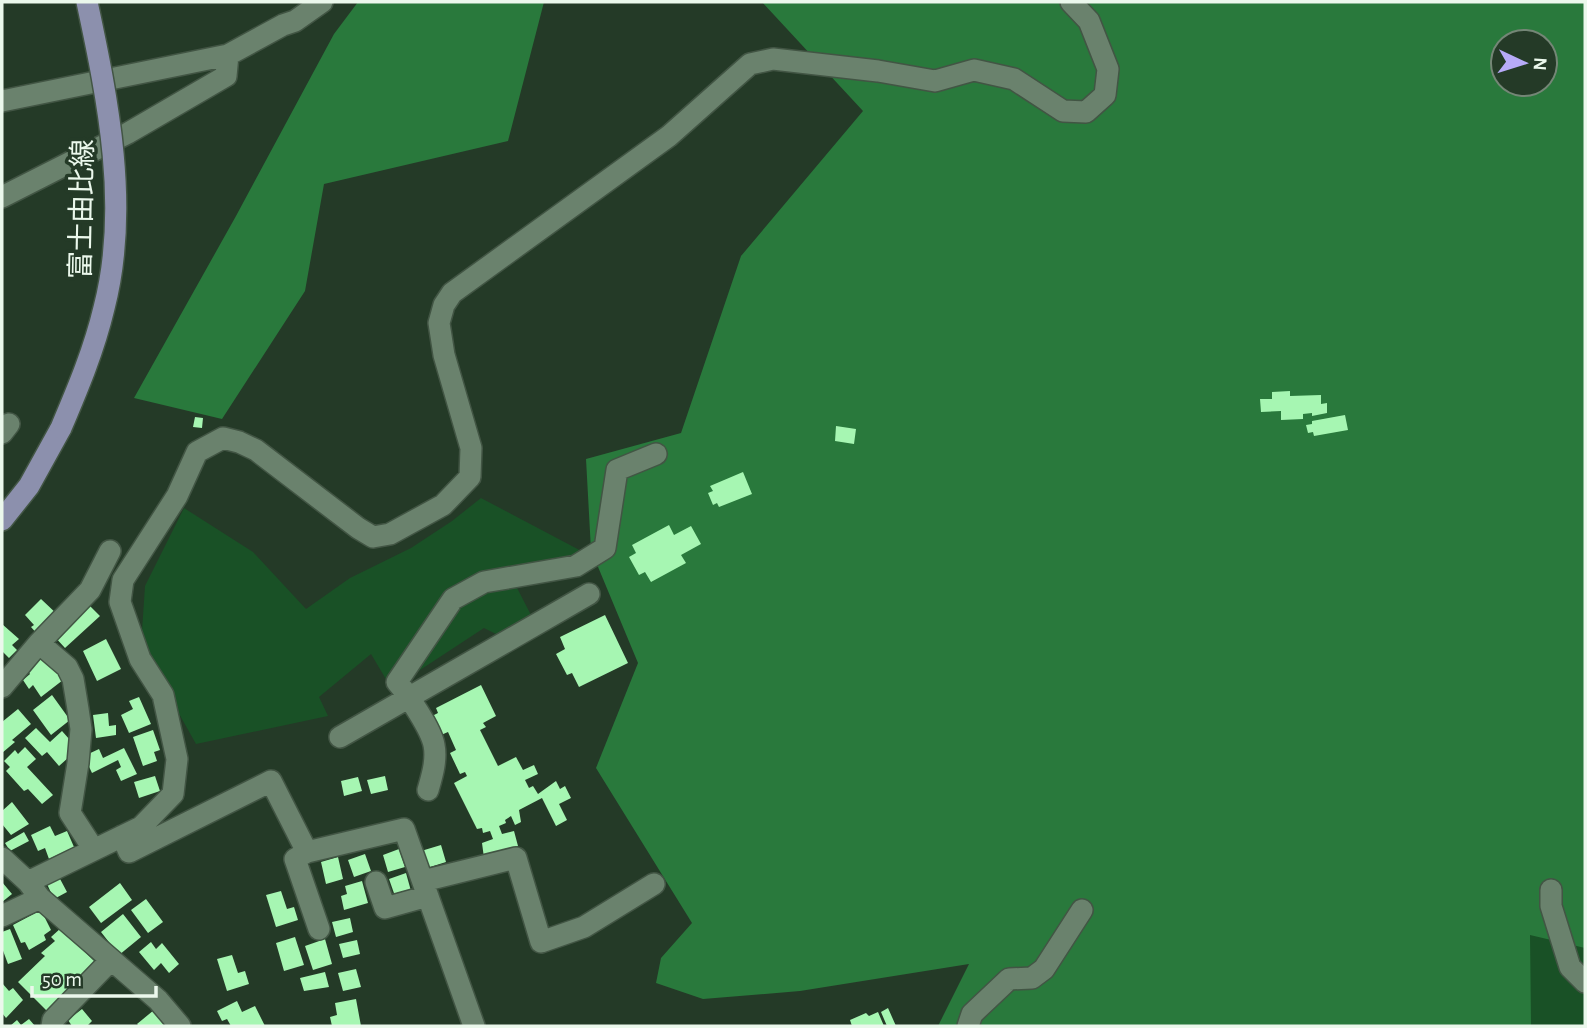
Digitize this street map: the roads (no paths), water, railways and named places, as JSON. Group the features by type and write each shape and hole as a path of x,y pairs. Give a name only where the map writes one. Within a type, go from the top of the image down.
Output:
{"main road":[{"name":"富士由比線","path":"2,520 29,486 61,428 88,366 105,305 114,247 115,185 110,125 87,2"}],"street":[{"path":"2,100 229,55 295,21 322,2"},
{"path":"2,916 34,890 94,850 141,827 173,794 177,759 163,695 140,659 120,602 123,580 177,496 197,452 223,438 239,442 256,450 358,528 373,537 390,534 443,505 470,477 471,448 444,355 439,323 444,305 453,293 669,136 750,64 774,59 878,71 935,81 974,70 1014,79 1063,111 1086,112 1105,95 1108,69 1089,21 1071,2"},
{"path":"2,197 128,133 226,75 229,55"},
{"path":"428,790 433,770 434,745 410,697 397,682 453,599 484,582 576,566 605,548 617,470 656,454"},
{"path":"2,687 39,643 90,590 110,551"},
{"path":"341,737 589,594"},
{"path":"39,643 67,667 73,679 81,729 70,813 94,850"},
{"path":"122,836 129,852 271,781 307,852"},
{"path":"319,929 295,859 307,852 404,829 474,1026"},
{"path":"376,882 385,908 425,889 516,858 541,942 584,927 654,884"},
{"path":"2,859 158,1000 180,1026"},
{"path":"1551,890 1551,906 1570,967 1585,982"},
{"path":"968,1026 972,1014 1009,979 1032,978 1044,969 1082,909"},
{"path":"52,1026 53,1020 111,960"}]}
